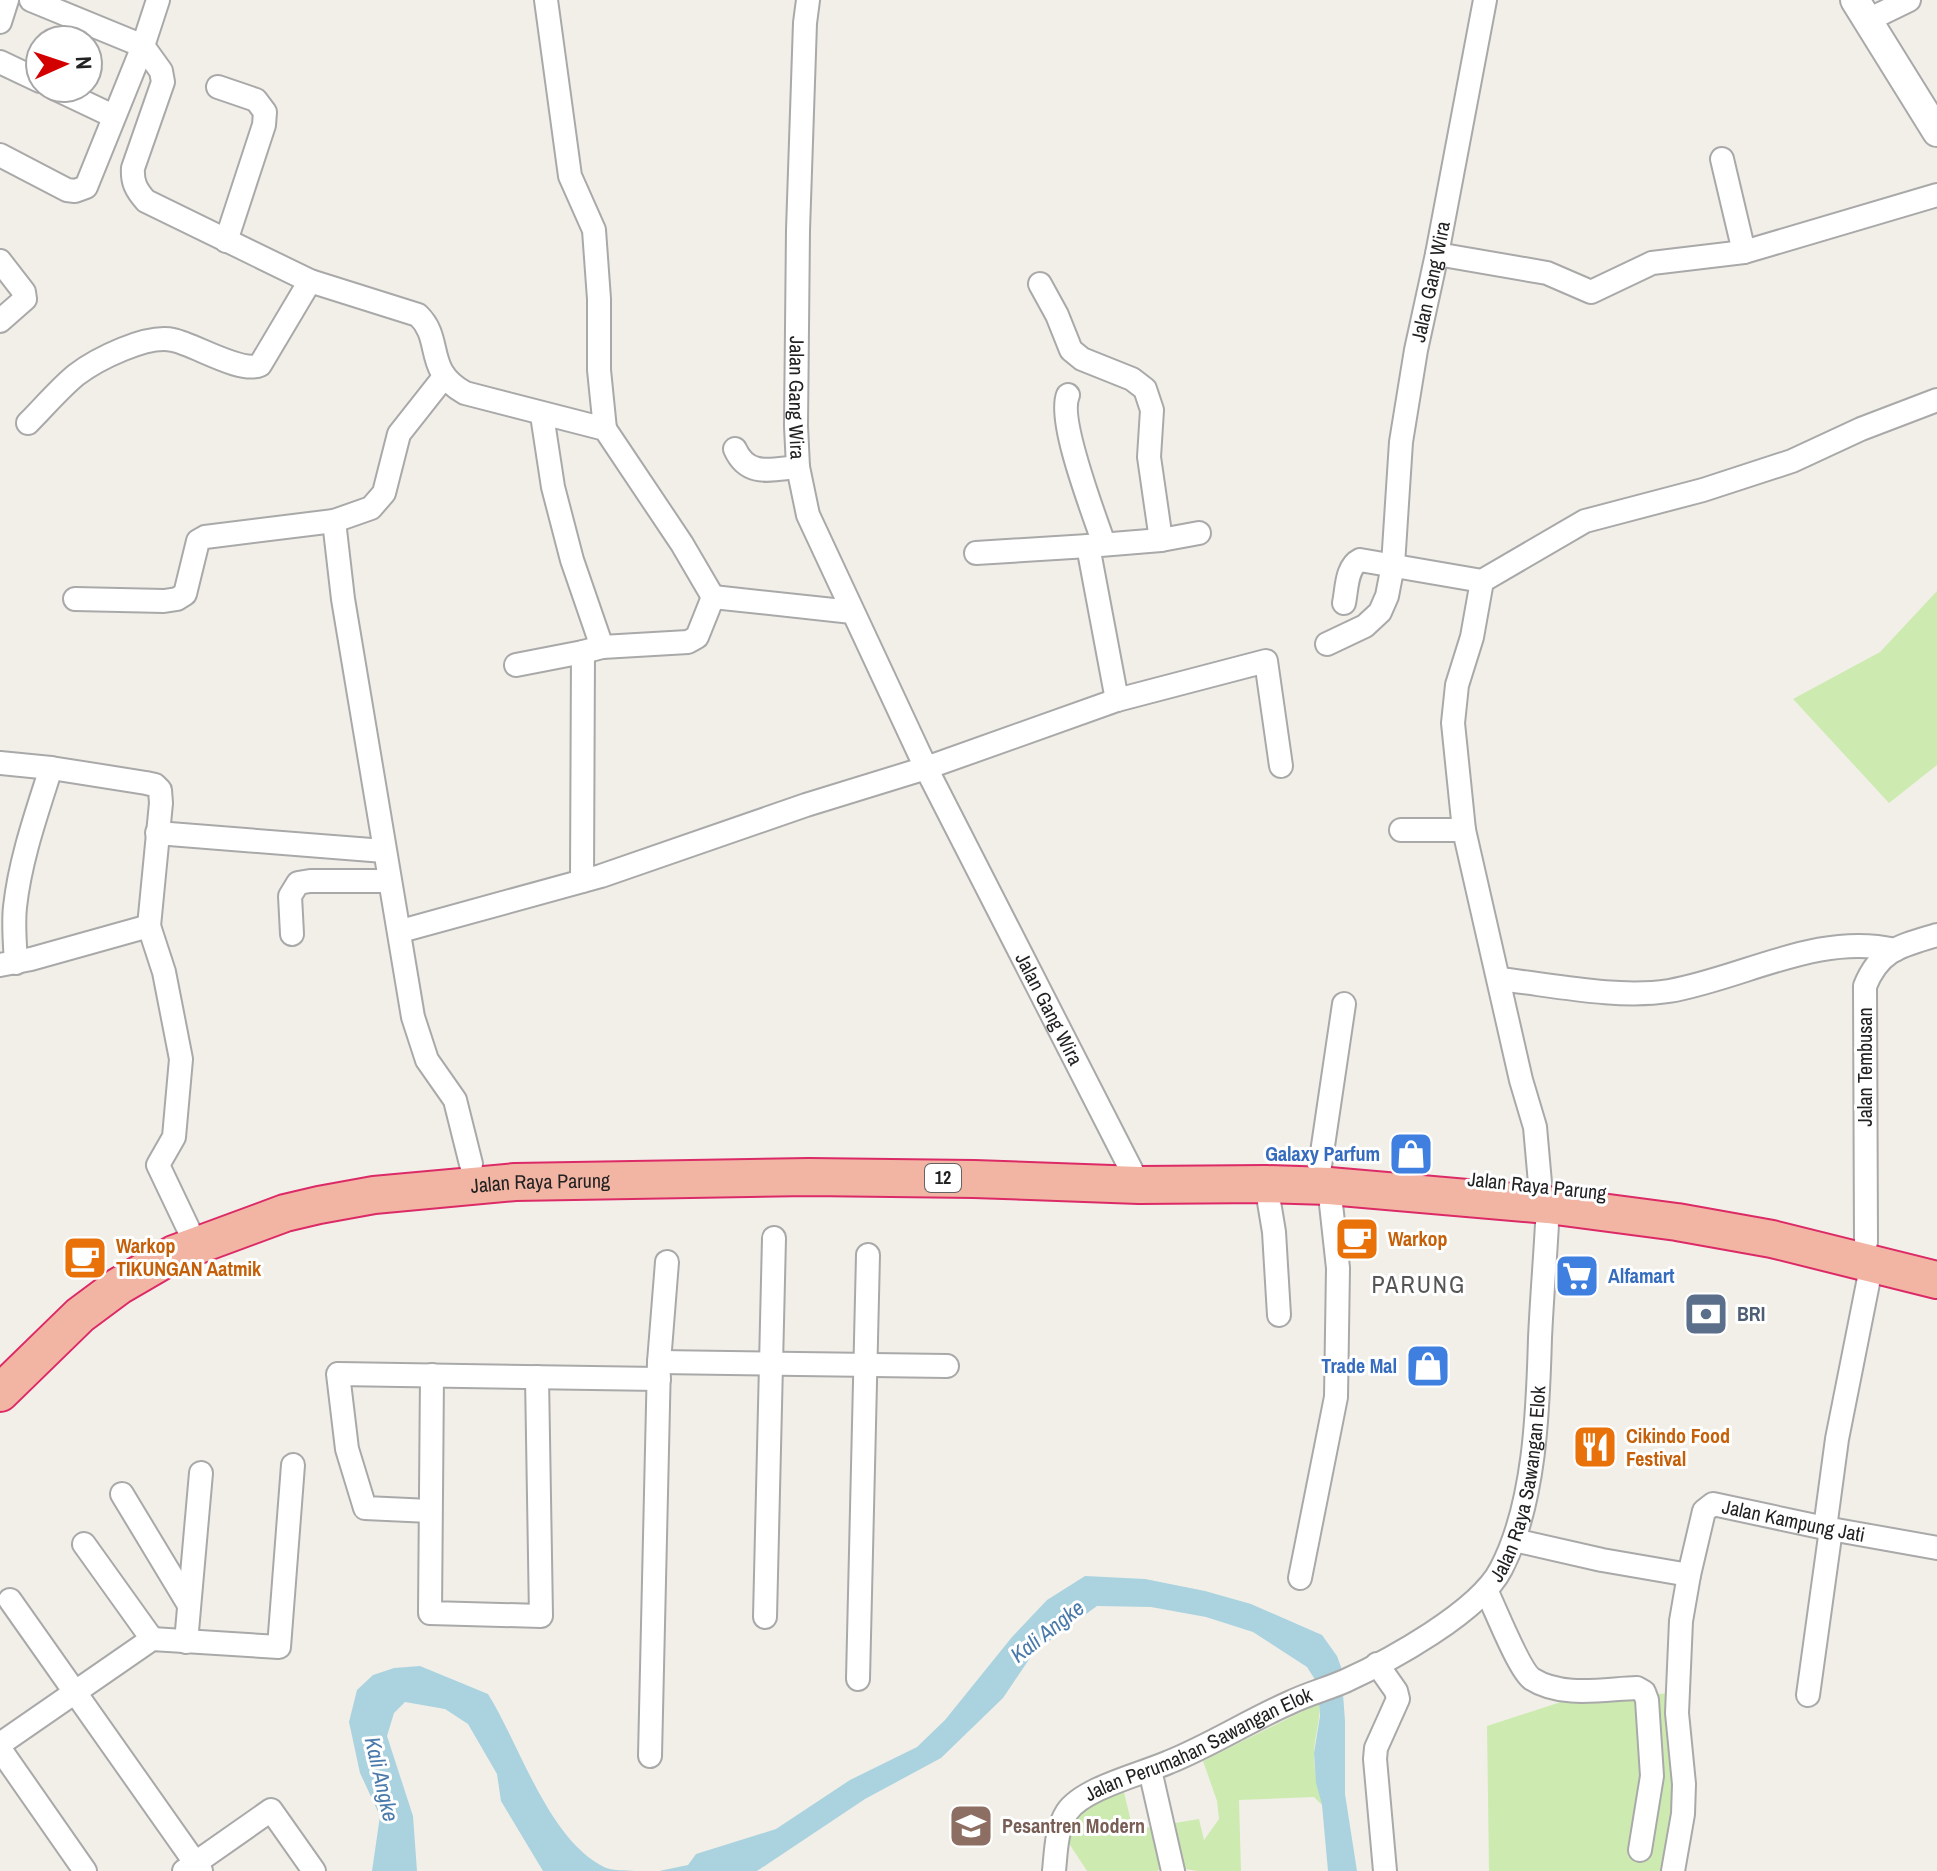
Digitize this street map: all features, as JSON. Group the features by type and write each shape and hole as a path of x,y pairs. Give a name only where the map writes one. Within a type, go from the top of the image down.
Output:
{"highway":[{"name":"Jalan Raya Parung","path":"0,1393 80,1315 119,1286 174,1254 285,1213 374,1195 471,1164 812,1160 1134,1174 1266,1184 1324,1176"},
{"name":"Jalan Raya Parung","path":"0,1368 96,1284 134,1258 188,1228 237,1207 283,1193 378,1173 423,1180 515,1182 809,1177 974,1179 1134,1174 1324,1176 1658,1201 1869,1252 1936,1272"}],"street":[{"path":"31,0 143,46 161,71 163,82 133,168 137,191 161,210 310,281 418,315 427,323 437,363 444,377 465,393 605,429"},
{"path":"0,155 52,183 75,191 86,187 143,46 158,0"},
{"path":"546,0 570,176 594,230 599,370 605,429 682,544 713,597"},
{"name":"Jalan Gang Wira","path":"808,0 798,230 796,426 798,467 808,515 926,768 1134,1174"},
{"name":"Jalan Gang Wira","path":"1327,644 1365,626 1380,612 1387,596 1393,565 1401,442 1416,350 1485,0"},
{"path":"1909,0 1862,10 1937,132"},
{"path":"0,62 24,73"},
{"path":"218,87 256,100 265,112 264,125 226,241"},
{"path":"88,104 113,116"},
{"path":"1722,159 1744,252"},
{"path":"1437,254 1547,273 1591,292 1652,263 1744,252 1937,195"},
{"path":"0,261 24,292 25,299 0,321"},
{"path":"28,423 88,367 141,343 173,340 247,367 260,365 310,281"},
{"path":"1040,284 1071,350 1082,359 1132,379 1145,389 1152,410 1149,457 1161,540"},
{"path":"75,599 177,599 185,594 198,541 205,537 334,521 371,508 384,493 399,434 444,377"},
{"path":"1068,395 1064,403 1096,545 1117,700"},
{"path":"1344,603 1350,569 1360,560 1482,581 1585,521 1703,490 1792,461 1861,429 1937,400"},
{"path":"542,415 555,495 592,649 582,881"},
{"path":"735,449 744,465 752,469 798,467"},
{"path":"334,521 343,599 389,881 401,931 409,994 421,1043 434,1072 455,1100 471,1164"},
{"path":"976,553 1161,540 1199,533"},
{"name":"Jalan Raya Sawangan Elok","path":"1345,1681 1435,1631 1486,1590 1500,1572 1514,1540 1539,1404 1544,1194 1535,1127 1521,1080 1464,830 1452,711 1472,637 1482,581"},
{"path":"516,665 592,649 688,642 697,637 713,597"},
{"path":"713,597 852,612"},
{"path":"401,931 671,853 1117,700 1266,661 1281,766"},
{"path":"0,763 155,785 162,796 149,926 164,972 181,1059 174,1137 158,1160 158,1165 188,1228"},
{"path":"51,768 16,896 8,964 149,926"},
{"path":"1401,830 1464,830"},
{"path":"157,833 384,851"},
{"path":"292,934 290,896 298,883 389,881"},
{"name":"Jalan Tembusan","path":"1808,1695 1837,1439 1869,1252 1865,986 1873,968 1895,950 1937,935"},
{"path":"1499,979 1626,993 1666,991 1712,982 1829,948 1874,945 1895,950"},
{"path":"1300,1578 1336,1397 1338,1268 1324,1176 1344,1004"},
{"path":"1266,1184 1274,1232 1279,1315"},
{"path":"765,1617 774,1238"},
{"path":"858,1679 868,1255"},
{"path":"650,1756 659,1370 667,1262"},
{"path":"430,1511 365,1508 347,1449 338,1374 537,1377 771,1364 947,1366"},
{"path":"432,1375 430,1613 541,1616 537,1377"},
{"path":"85,1871 0,1746 152,1639 279,1647 293,1465"},
{"path":"186,1642 201,1473"},
{"path":"122,1494 189,1605"},
{"name":"Jalan Kampung Jati","path":"1689,1575 1704,1511 1713,1504 1937,1548"},
{"path":"1514,1540 1689,1575 1681,1621 1677,1701 1684,1784 1683,1814 1673,1871"},
{"path":"84,1544 152,1639"},
{"path":"1486,1590 1521,1664 1532,1679 1561,1690 1637,1688 1644,1692 1652,1776 1640,1850"},
{"path":"10,1600 194,1868 271,1810 314,1871"},
{"path":"1377,1664 1396,1691 1398,1699 1376,1748 1375,1759 1385,1871"},
{"name":"Jalan Perumahan Sawangan Elok","path":"1054,1871 1058,1835 1067,1813 1084,1797 1345,1681"},
{"path":"1150,1770 1173,1871"}],"green space":[{"path":"1937,591 1937,765 1889,803 1793,699 1880,652"},
{"path":"1673,1693 1679,1791 1668,1871 1489,1871 1487,1726 1567,1700"},
{"path":"1319,1703 1314,1760 1322,1805 1314,1797 1239,1800 1241,1871 1198,1871 1164,1866 1157,1871 1087,1871 1068,1842 1075,1811 1124,1792 1133,1830 1199,1819 1204,1840 1219,1819 1217,1801 1203,1761"}],"water":[{"name":"Kali Angke","path":"1085,1576 1145,1579 1205,1591 1251,1604 1322,1635 1341,1667 1345,1794 1357,1871 1328,1871 1314,1753 1319,1703 1314,1678 1307,1667 1253,1632 1206,1617 1151,1607 1097,1606 1034,1652 1003,1698 941,1758 865,1799 757,1871 659,1871 688,1865 696,1854 776,1829 850,1780 917,1747 945,1720 1012,1637 1047,1600"},
{"name":"Kali Angke","path":"420,1666 488,1694 537,1789 567,1835 584,1854 604,1867 635,1871 543,1871 501,1801 497,1774 468,1724 445,1709 405,1702 394,1713 387,1736 413,1816 417,1871 372,1871 380,1816 360,1773 349,1722 357,1690 373,1675 394,1668"}],"place":[{"name":"Galaxy Parfum","path":"1411,1154"},
{"name":"Warkop","path":"1357,1239"},
{"name":"Warkop TIKUNGAN Aatmik","path":"85,1258"},
{"name":"Alfamart","path":"1577,1276"},
{"name":"BRI","path":"1706,1314"},
{"name":"Trade Mal","path":"1428,1366"},
{"name":"Cikindo Food Festival","path":"1595,1447"},
{"name":"Pesantren Modern","path":"971,1826"}],"district":[{"name":"PARUNG","path":"1419,1285"}]}
